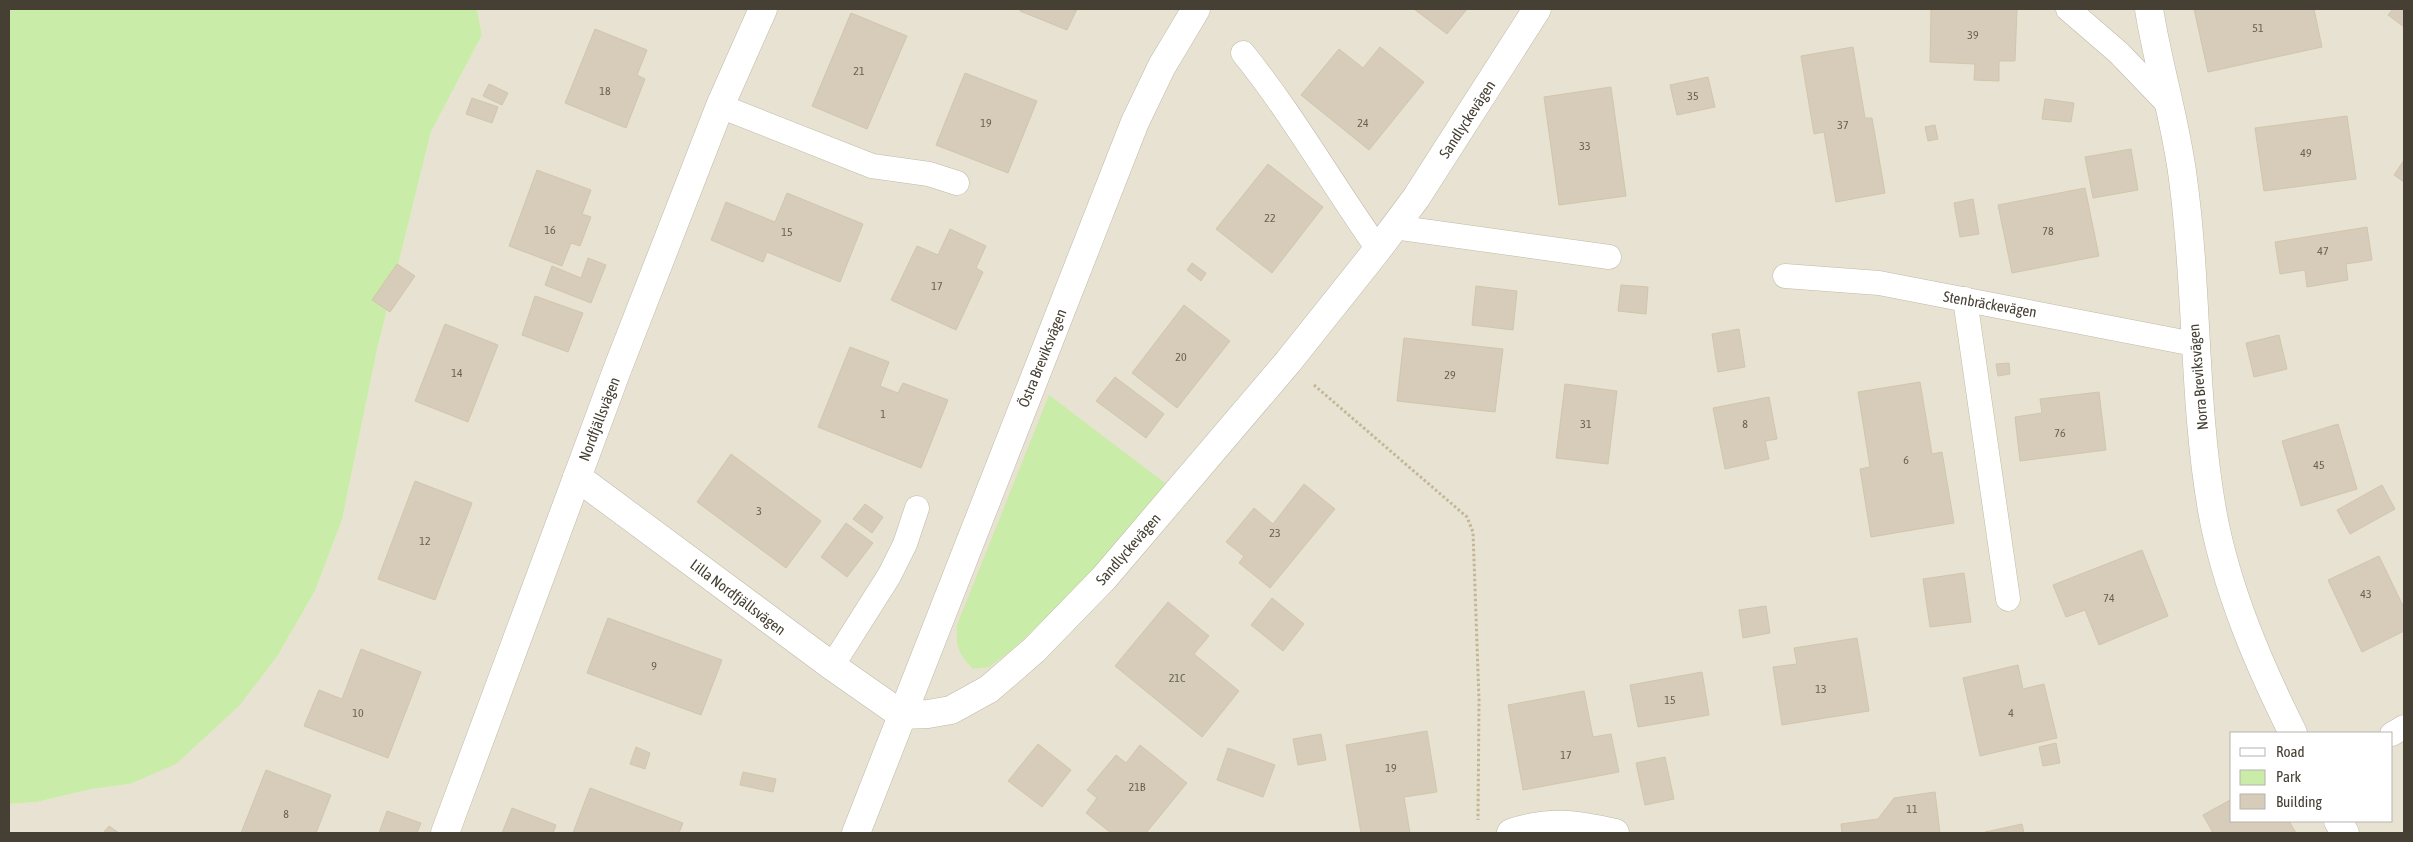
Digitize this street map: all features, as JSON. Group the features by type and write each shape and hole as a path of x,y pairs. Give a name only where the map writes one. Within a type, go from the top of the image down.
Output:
{"street":[{"name":"Nordfjällsvägen","path":"445,833 577,477 720,106 764,9"},
{"name":"Östra Breviksvägen","path":"902,715 1135,122 1162,66 1196,9"},
{"name":"Sandlyckevägen","path":"902,715 928,714 951,710 988,689 1034,650 1104,578 1288,362 1378,249 1416,198 1537,9"},
{"name":"Norra Breviksvägen","path":"2149,9 2183,178 2194,344 2205,458 2213,511 2224,555 2249,634 2268,683 2292,732"},
{"name":"Lilla Nordfjällsvägen","path":"577,477 832,666 902,715"},
{"path":"856,833 872,797 902,715"},
{"path":"2339,822 2345,833"},
{"path":"1511,833 1535,825 1578,825 1614,833"}],"lane":[{"path":"2068,9 2119,53 2168,104"},
{"path":"1243,54 1283,105 1336,191 1378,249"},
{"path":"720,106 872,166 929,174 957,183"},
{"path":"1394,227 1609,257"},
{"name":"Stenbräckevägen","path":"1785,276 1879,283 2194,344"},
{"path":"1965,299 2008,599"},
{"path":"832,666 889,576 904,544 917,508"},
{"path":"2393,733 2404,727"}],"path":[{"path":"1288,362 1467,517 1473,532 1479,700 1478,824"}],"shaded area":[{"path":"477,9 2404,9 2404,833 9,833 9,804 37,802 92,789 130,784 278,655 315,591 342,520 377,350 431,132 482,35"}],"green space":[{"path":"9,9 477,9 482,35 431,132 377,350 342,520 315,591 278,655 239,706 176,764 130,784 92,789 37,802 9,804"},
{"path":"1049,395 1169,486 1065,601 1012,650 989,667 973,669 959,649 957,625"}],"building":[{"path":"1021,9 1077,9 1067,30 1020,11"},
{"path":"1414,9 1467,9 1447,34"},
{"path":"1931,9 2017,9 2015,61 1999,61 1999,81 1974,80 1975,64 1930,62"},
{"path":"2194,9 2314,9 2322,47 2208,72"},
{"path":"2393,9 2404,9 2404,27 2388,15"},
{"path":"851,13 907,36 867,129 812,106"},
{"path":"595,29 647,50 637,75 645,79 626,128 565,103"},
{"path":"1380,47 1424,82 1369,150 1301,95 1339,49 1363,68"},
{"path":"1853,47 1865,118 1872,118 1885,193 1836,202 1824,132 1814,134 1801,56"},
{"path":"965,73 1037,101 1008,173 936,145"},
{"path":"1708,77 1715,107 1677,115 1670,85"},
{"path":"489,84 508,93 502,105 483,96"},
{"path":"1611,87 1626,196 1559,205 1544,97"},
{"path":"472,98 498,107 492,123 466,114"},
{"path":"2045,99 2074,103 2071,122 2042,119"},
{"path":"2347,116 2356,179 2264,191 2255,128"},
{"path":"1935,125 1938,139 1928,141 1925,127"},
{"path":"2131,149 2138,190 2093,198 2085,157"},
{"path":"2404,160 2404,182 2394,175"},
{"path":"1268,164 1323,207 1272,273 1216,229"},
{"path":"537,170 591,190 582,214 591,217 580,246 571,243 562,266 509,246"},
{"path":"2085,188 2099,256 2012,273 1998,205"},
{"path":"787,193 863,224 840,282 767,252 763,262 711,240 726,202 775,222"},
{"path":"1973,199 1979,234 1960,237 1954,203"},
{"path":"2367,227 2372,260 2346,264 2348,280 2307,287 2305,270 2280,274 2275,242"},
{"path":"950,229 986,246 976,268 983,272 956,330 891,300 917,246 938,255"},
{"path":"588,258 606,265 591,303 545,285 552,266 581,278"},
{"path":"1192,263 1206,273 1201,281 1187,270"},
{"path":"397,264 415,276 390,312 372,300"},
{"path":"1621,285 1648,287 1646,314 1618,311"},
{"path":"1476,286 1517,291 1513,330 1472,325"},
{"path":"535,296 583,313 568,352 522,335"},
{"path":"1184,305 1230,341 1177,408 1132,373"},
{"path":"445,324 498,345 468,422 415,401"},
{"path":"1739,329 1745,367 1718,372 1712,334"},
{"path":"2279,335 2287,369 2254,377 2246,343"},
{"path":"1404,338 1503,349 1495,412 1397,401"},
{"path":"850,347 889,362 880,386 898,393 903,383 948,400 921,468 818,427"},
{"path":"2009,363 2010,374 1998,376 1996,364"},
{"path":"1115,377 1164,414 1146,438 1096,401"},
{"path":"1920,382 1932,454 1942,452 1954,523 1871,537 1860,469 1870,467 1858,392"},
{"path":"1565,384 1617,391 1608,464 1556,458"},
{"path":"2099,392 2106,450 2020,461 2015,417 2042,413 2040,399"},
{"path":"1769,397 1777,439 1765,441 1769,459 1725,469 1713,408"},
{"path":"2338,424 2357,489 2301,506 2282,441"},
{"path":"731,454 821,521 786,568 697,502"},
{"path":"415,481 472,503 435,600 378,579"},
{"path":"1304,484 1335,509 1270,588 1239,563 1244,556 1226,542 1254,508 1273,524"},
{"path":"2382,485 2395,509 2350,534 2337,510"},
{"path":"865,504 883,517 872,533 853,519"},
{"path":"846,523 873,543 847,577 821,557"},
{"path":"2142,550 2168,616 2099,645 2085,610 2066,617 2053,585"},
{"path":"2379,556 2404,608 2404,631 2362,652 2328,580"},
{"path":"1964,573 1971,622 1930,627 1923,579"},
{"path":"1272,598 1304,624 1283,651 1251,625"},
{"path":"1168,602 1209,636 1194,654 1239,691 1202,737 1115,666"},
{"path":"1766,606 1770,633 1743,638 1739,610"},
{"path":"608,618 722,660 701,715 587,673"},
{"path":"1857,638 1869,711 1782,725 1773,667 1797,664 1794,648"},
{"path":"361,649 421,672 388,758 304,726 319,690 342,699"},
{"path":"2018,665 2023,689 2044,684 2057,738 1980,756 1963,678"},
{"path":"1702,672 1709,715 1638,727 1630,685"},
{"path":"1584,691 1593,737 1611,734 1619,772 1523,790 1508,705"},
{"path":"1427,731 1437,792 1404,797 1410,833 1361,833 1346,745"},
{"path":"1321,734 1326,760 1298,765 1293,739"},
{"path":"2056,743 2060,763 2043,766 2039,747"},
{"path":"1038,744 1071,770 1042,807 1008,781"},
{"path":"1140,745 1187,783 1146,833 1111,833 1086,813 1097,798 1087,790 1116,755 1126,763"},
{"path":"636,747 650,753 645,769 630,764"},
{"path":"1228,748 1275,765 1263,797 1217,780"},
{"path":"1665,757 1674,799 1645,805 1636,763"},
{"path":"266,770 331,795 316,833 241,833"},
{"path":"743,772 776,779 773,792 740,785"},
{"path":"590,788 683,823 679,833 573,833"},
{"path":"1935,792 1940,833 1842,833 1841,824 1878,819 1894,798"},
{"path":"2230,800 2230,822 2290,822 2296,833 2213,833 2203,815"},
{"path":"512,808 556,825 553,833 502,833"},
{"path":"387,811 421,823 417,833 379,833"},
{"path":"2022,824 2024,833 1985,833 1985,832"},
{"path":"109,826 119,833 103,833"}]}
